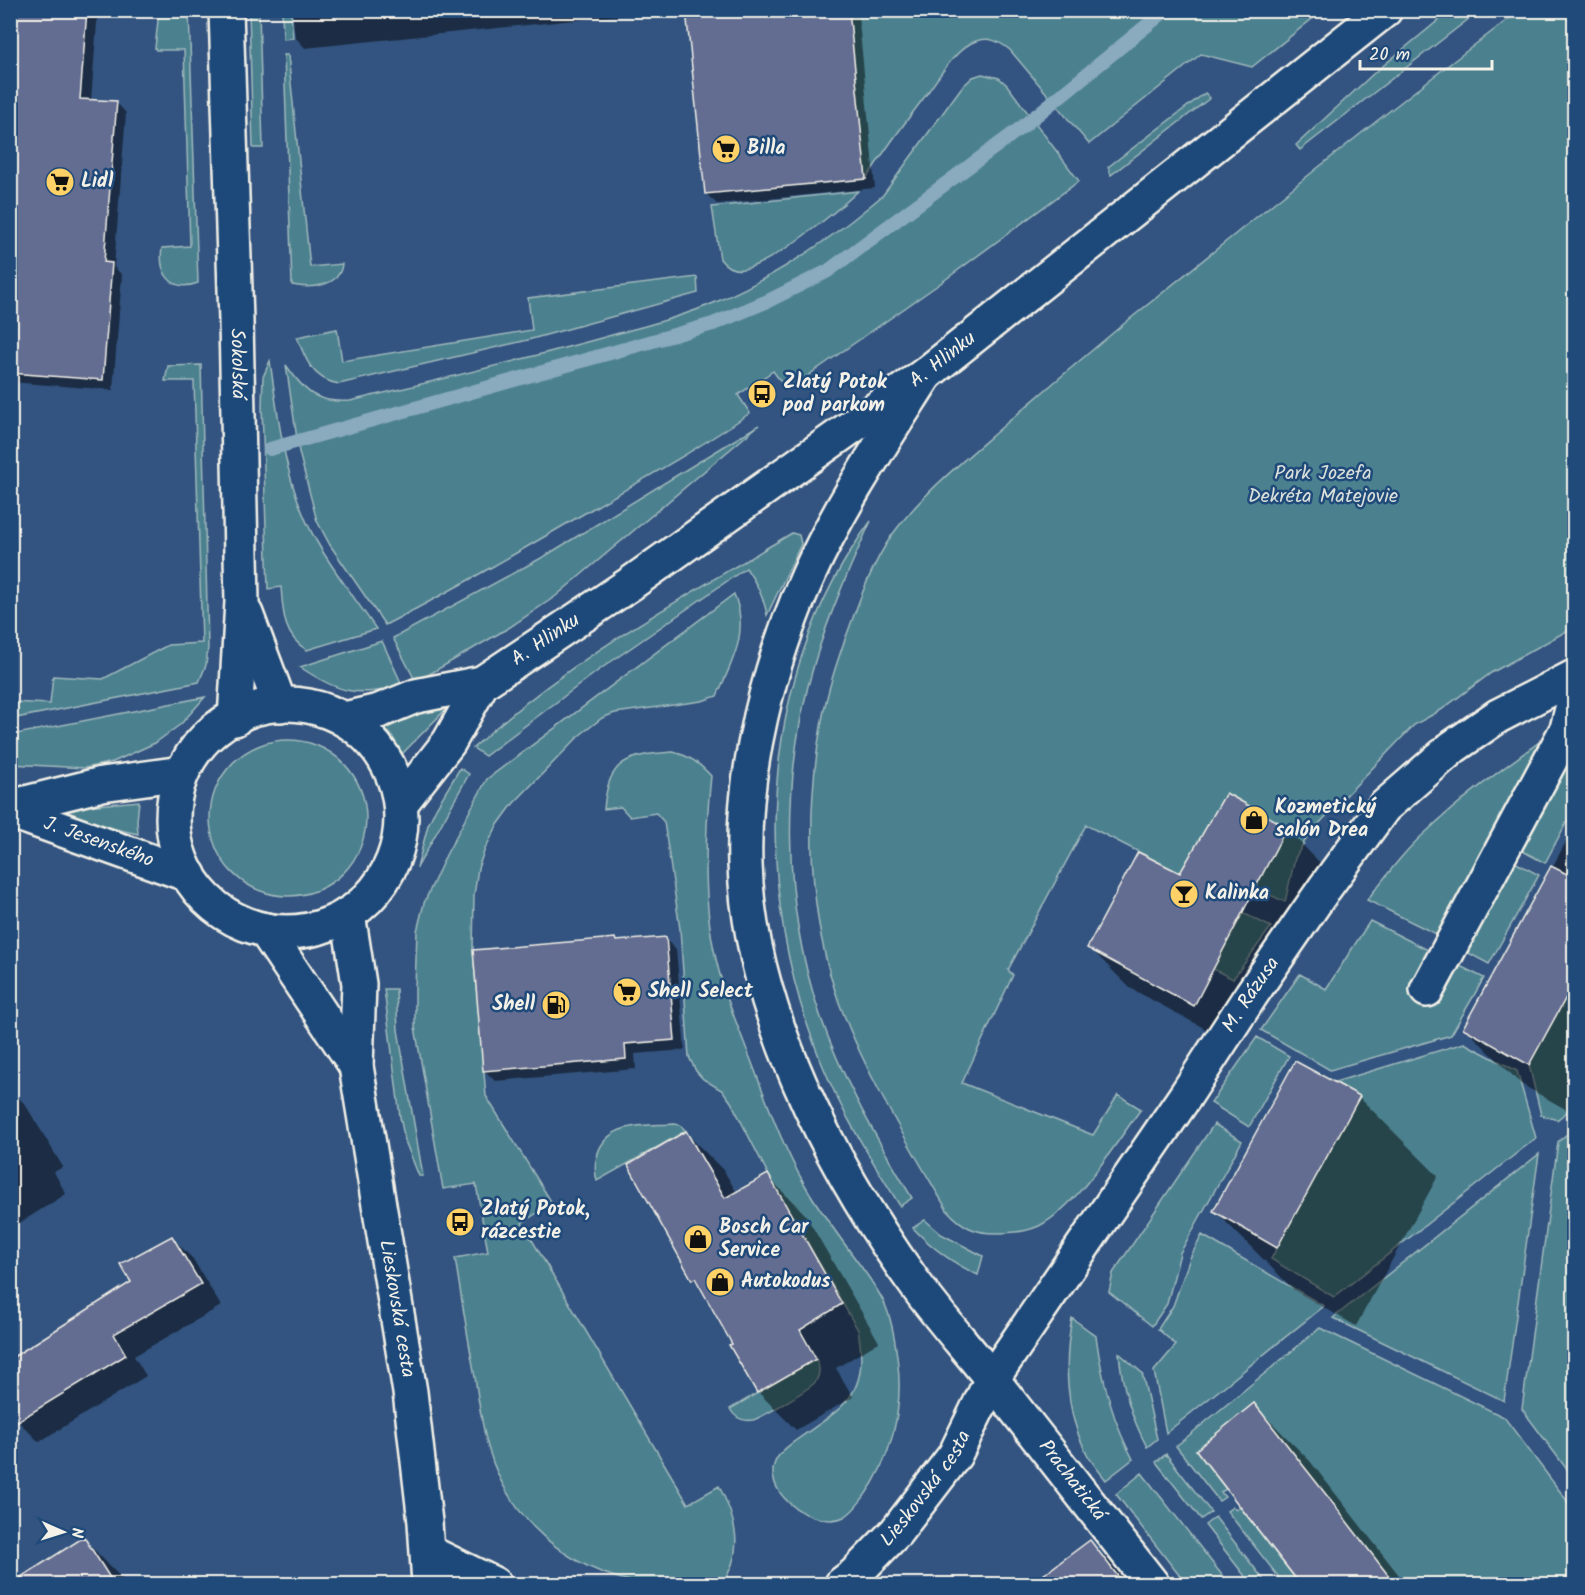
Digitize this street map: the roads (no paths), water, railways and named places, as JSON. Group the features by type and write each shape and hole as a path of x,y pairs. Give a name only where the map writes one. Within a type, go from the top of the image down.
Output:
{"street":[{"name":"Sokolská","path":"226,10 236,309 242,602 235,718"},
{"name":"A. Hlinku","path":"483,683 630,584 926,374 1385,10"},
{"name":"Prachatická","path":"926,374 855,485 813,565 775,668 751,766 744,833 746,885 756,949 776,1021 822,1131 844,1175 915,1283 1152,1584"},
{"path":"242,602 280,705"},
{"name":"M. Rázusa","path":"992,1379 1186,1095 1251,994 1384,807 1453,747 1498,716 1575,677"},
{"path":"344,719 379,711 416,696 483,683"},
{"path":"401,803 449,742 483,683"},
{"path":"1427,990 1567,729 1575,700"},
{"path":"280,705 326,711 361,730 378,747 395,779 401,803 401,836 388,869 368,896 348,914 333,923 302,931 265,930 247,924 220,909 198,888 189,875 175,849 170,822 172,795 199,747 235,718 280,705"},
{"name":"J. Jesenského","path":"10,807 102,784 182,774"},
{"name":"J. Jesenského","path":"10,811 189,875"},
{"name":"Lieskovská cesta","path":"348,914 358,984 356,1066 410,1392 428,1552 429,1584"},
{"name":"Lieskovská cesta","path":"265,930 356,1066"},
{"name":"Lieskovská cesta","path":"842,1584 854,1575 896,1532 955,1455 992,1379"},
{"path":"428,1552 494,1584"}],"waterway":[{"path":"270,449 713,324 768,301 828,271 1022,127 1166,10"}],"place":[{"name":"Billa","path":"726,149"},
{"name":"Lidl","path":"60,182"},
{"name":"Zlatý Potok pod parkom","path":"762,394"},
{"name":"Kozmetický salón Drea","path":"1254,820"},
{"name":"Kalinka","path":"1184,894"},
{"name":"Shell Select","path":"627,992"},
{"name":"Shell","path":"556,1005"},
{"name":"Zlatý Potok, rázcestie","path":"460,1222"},
{"name":"Bosch Car Service","path":"698,1239"},
{"name":"Autokodus","path":"720,1282"}],"park label":[{"name":"Park Jozefa Dekréta Matejovie","path":"1323,486"}]}
